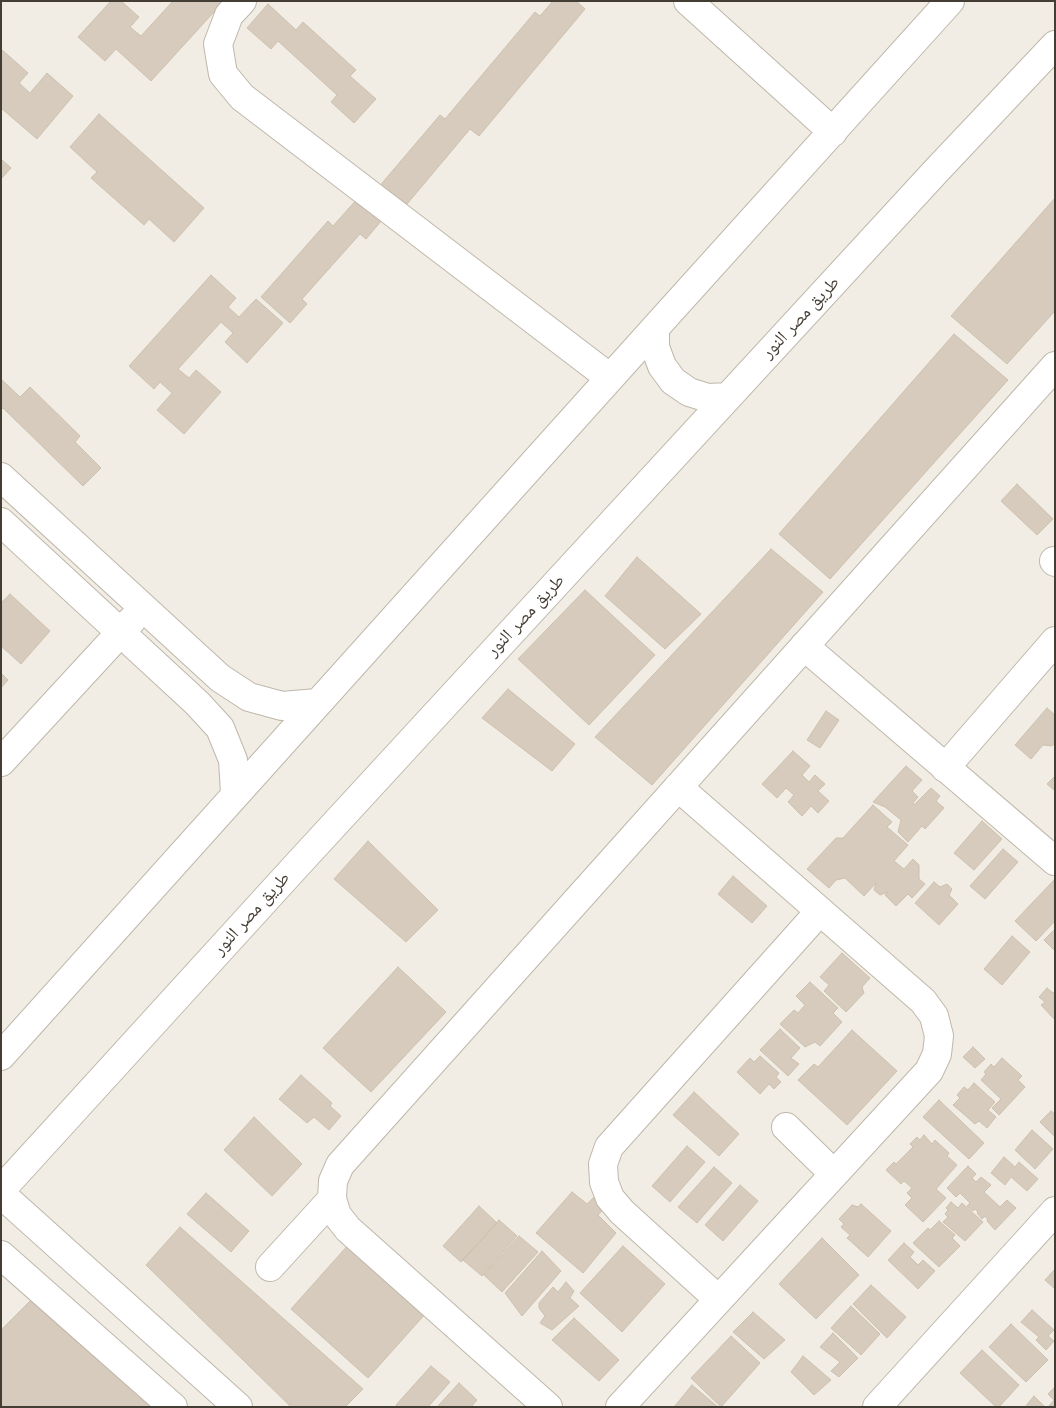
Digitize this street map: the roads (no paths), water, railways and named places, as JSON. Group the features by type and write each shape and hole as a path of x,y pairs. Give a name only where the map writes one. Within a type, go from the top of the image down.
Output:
{"street":[{"path":"242,1 229,16 218,44 223,74 242,97 610,378"},
{"path":"688,1 833,132"},
{"path":"1,1056 950,1"},
{"name":"طريق مصر النور","path":"1,1190 298,864 1055,45"},
{"path":"655,328 655,347 662,366 673,381 689,392 708,398 728,397"},
{"path":"548,1407 348,1229 337,1215 332,1199 333,1181 340,1165 1055,366"},
{"path":"1,477 220,678 249,697 282,706 317,703"},
{"path":"1,522 197,703 220,728 233,760 236,794"},
{"path":"1,762 144,608"},
{"path":"945,768 1055,641"},
{"path":"804,646 1055,861"},
{"path":"620,1407 929,1071 937,1054 939,1036 934,1016 923,1001 678,787"},
{"path":"718,1299 622,1212 610,1198 604,1182 603,1164 610,1147 820,911"},
{"path":"786,1127 834,1174"},
{"path":"1,1194 238,1407"},
{"path":"270,1267 332,1199"},
{"path":"878,1407 1055,1212"},
{"path":"1,1255 173,1407"},
{"path":"52,1299 81,1266"}]}
